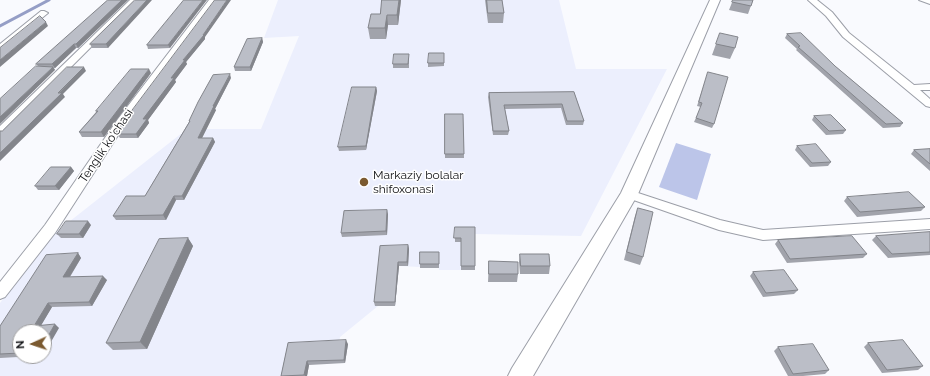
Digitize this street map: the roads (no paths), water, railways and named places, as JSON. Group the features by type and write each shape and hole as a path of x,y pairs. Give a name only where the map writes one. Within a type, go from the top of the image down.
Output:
{"street":[{"path":"0,132 134,0"},
{"name":"Tenglik ko'chasi","path":"0,294 50,229 122,121 213,0"},
{"path":"523,375 629,194 715,0"},
{"path":"812,0 829,14 846,35 930,104"},
{"path":"923,0 930,2"},
{"path":"0,48 44,13"},
{"path":"912,88 930,87"},
{"path":"629,194 719,225 763,235 930,224"}],"waterway":[{"path":"0,26 49,0"}],"place":[{"name":"Markaziy bolalar shifoxonasi","path":"364,182"}]}
